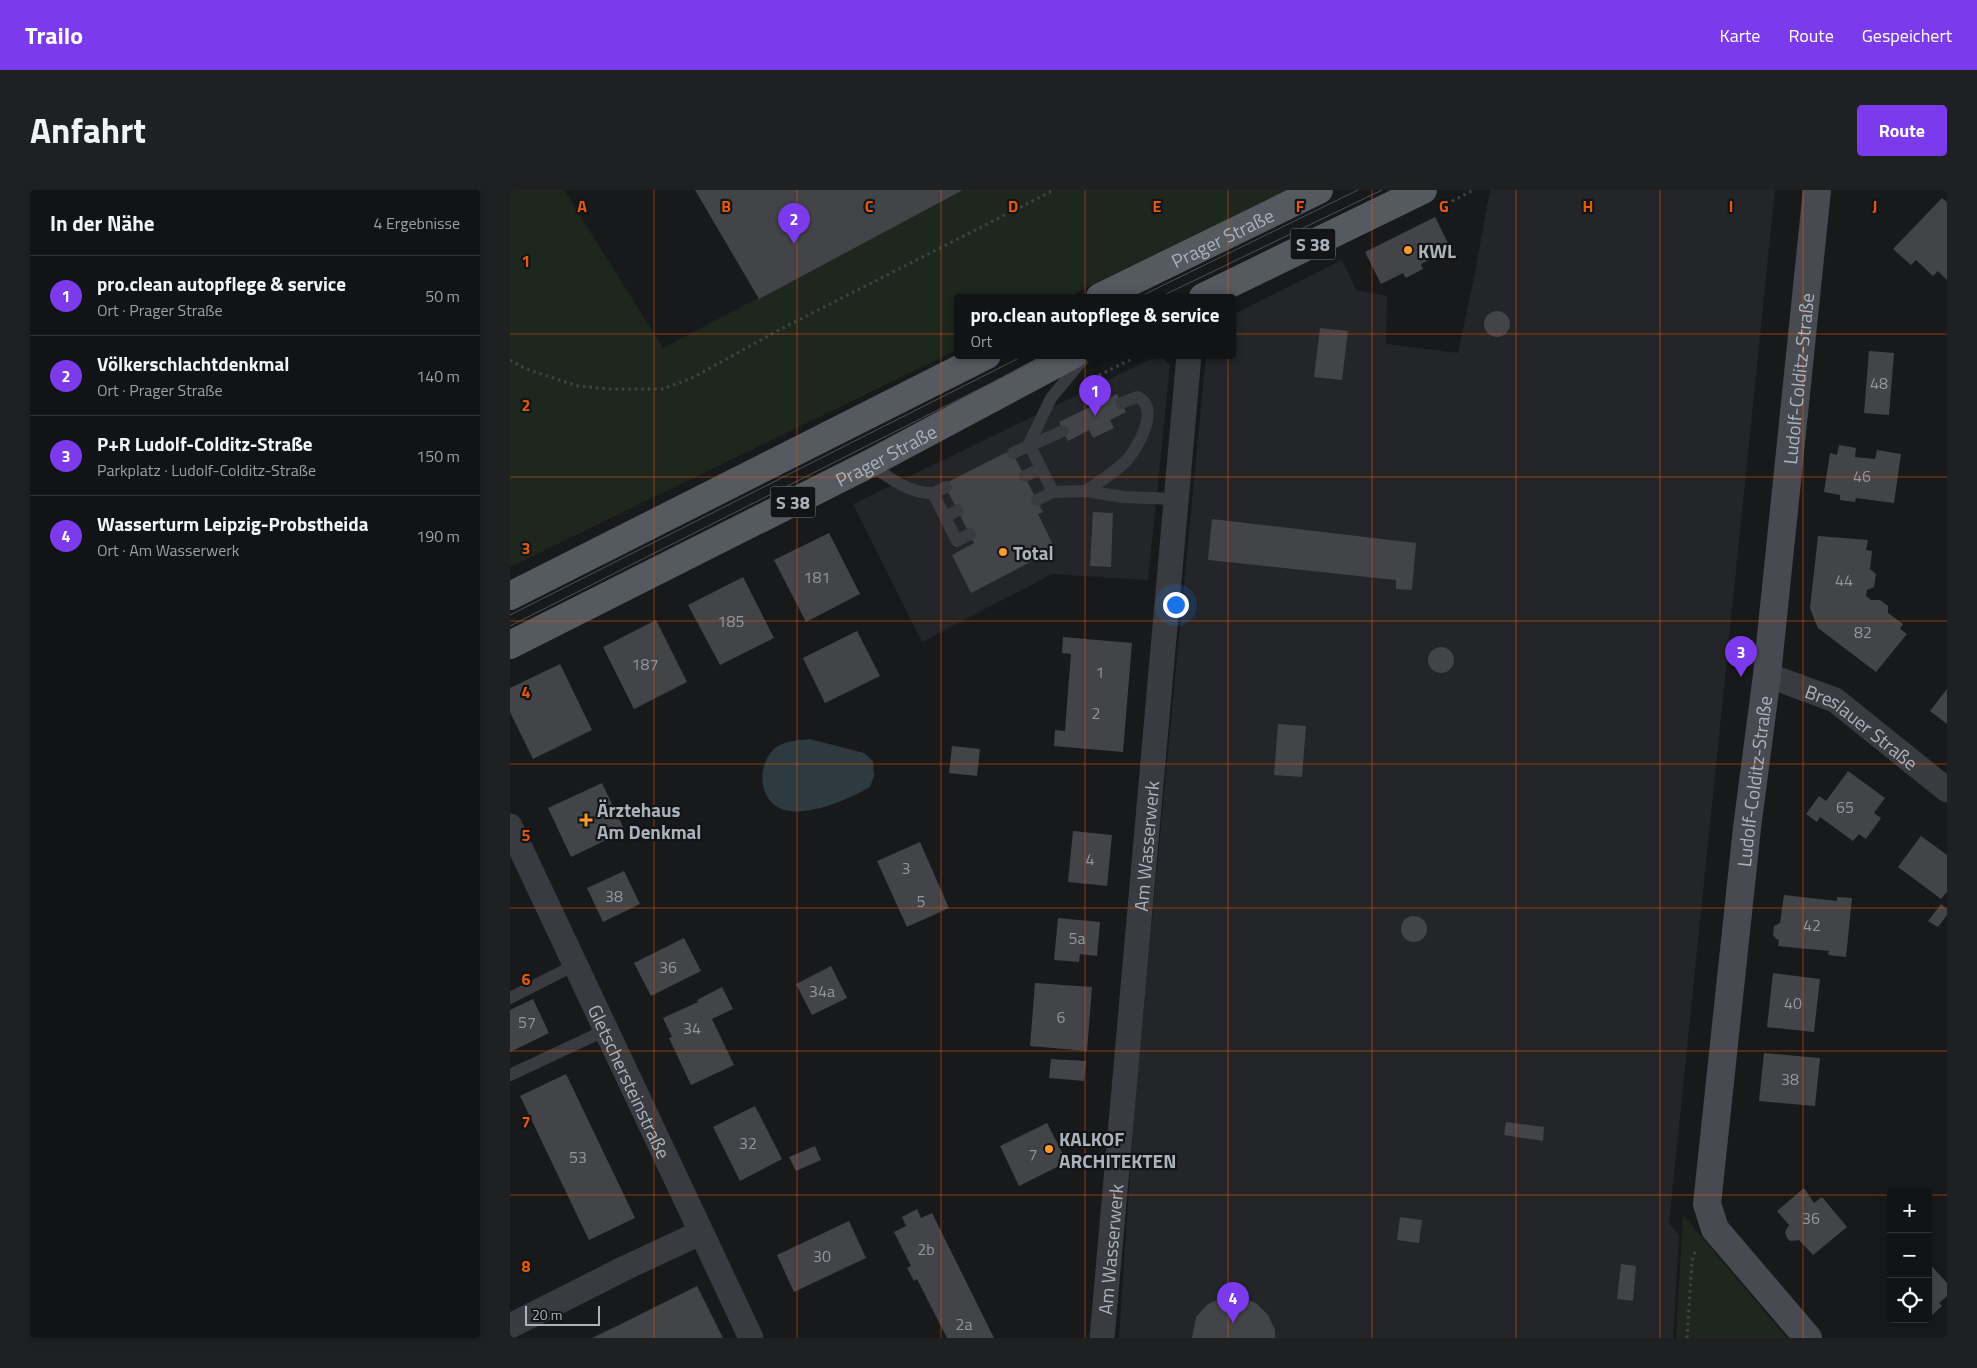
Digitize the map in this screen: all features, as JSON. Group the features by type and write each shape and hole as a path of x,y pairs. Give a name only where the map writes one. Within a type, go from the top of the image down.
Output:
{"main road":[{"name":"Prager Straße","path":"1106,294 1318,190"},
{"name":"S 38","path":"1208,294 1423,190"},
{"name":"S 38","path":"510,596 979,359"},
{"name":"Prager Straße","path":"510,644 869,464 1066,359"}],"street":[{"name":"Ludolf-Colditz-Straße","path":"1808,1338 1715,1229 1707,1204 1747,828 1768,675 1817,190"},
{"name":"Am Wasserwerk","path":"1102,1338 1189,359"},
{"name":"Breslauer Straße","path":"1768,675 1835,700 1947,790"},
{"name":"Gletschersteinstraße","path":"510,826 700,1233 752,1338"},
{"path":"510,1326 625,1268 700,1233"}],"lane":[{"path":"1029,444 1051,398 1083,359"},
{"path":"1086,491 1126,462 1144,430 1148,414 1147,404 1143,399 1137,397 1121,403"},
{"path":"1013,452 1063,431"},
{"path":"1029,444 1054,492"},
{"path":"869,464 893,480 912,489 933,493 946,486"},
{"path":"1025,476 1042,468"},
{"path":"1037,500 1054,492 1086,491 1123,497 1176,499"},
{"path":"933,493 957,541 970,534"},
{"path":"945,517 958,510"},
{"path":"510,998 575,965"},
{"path":"510,1075 606,1030"}],"path":[{"path":"510,360 526,369 578,386 610,389 662,388 692,378 779,330 1054,190"},
{"path":"1687,1338 1692,1261 1697,1242"}],"shaded area":[{"path":"510,190 564,190 663,348 963,190 1289,190 1073,294 954,294 954,351 510,567"},
{"path":"1490,190 1775,190 1669,1224 1679,1235 1673,1338 1119,1338 1136,1086 1206,359 1236,359 1236,313 1342,260 1356,290 1387,296 1386,344 1458,353"},
{"path":"1151,359 1163,359 1170,365 1148,580 1052,574 922,642 853,504"},
{"path":"810,739 864,753 873,761 874,776 870,787 842,801 810,810 790,811 772,803 766,795 762,776 768,757 777,746 791,741"},
{"path":"1683,1215 1787,1338 1676,1338"}],"building":[{"path":"695,190 963,190 759,299"},
{"path":"1942,198 1947,202 1947,280 1938,271 1933,276 1916,260 1911,265 1893,249"},
{"name":"KWL","path":"1435,217 1451,249 1421,264 1423,269 1406,278 1403,273 1381,284 1365,252"},
{"path":"1497,311 1506,315 1510,324 1506,333 1497,337 1488,333 1484,324 1488,315"},
{"path":"1320,328 1348,331 1342,380 1314,377"},
{"path":"1869,351 1894,353 1889,415 1864,413"},
{"path":"1117,394 1126,412 1110,420 1114,428 1093,438 1089,430 1068,441 1059,422"},
{"path":"1839,445 1856,448 1855,457 1875,459 1877,450 1901,454 1894,503 1856,498 1855,502 1840,500 1840,495 1824,492 1830,453 1837,455"},
{"path":"1011,450 1043,512 1038,514 1055,549 971,593 952,555 974,543 944,484"},
{"path":"1093,512 1113,513 1111,567 1090,566"},
{"path":"1212,519 1416,543 1412,590 1396,589 1396,580 1208,560"},
{"path":"829,533 860,594 806,622 774,560"},
{"path":"1818,536 1868,540 1866,550 1872,551 1870,569 1876,574 1874,587 1867,590 1866,596 1871,600 1880,600 1888,606 1888,613 1903,624 1900,629 1907,634 1876,672 1818,628 1814,619 1810,608"},
{"path":"743,577 774,638 720,665 688,605"},
{"path":"656,620 687,682 634,709 603,647"},
{"path":"857,631 880,676 825,703 803,658"},
{"path":"1063,637 1132,643 1123,752 1054,746 1055,730 1065,731 1071,654 1062,653"},
{"path":"1441,647 1450,651 1454,660 1450,669 1441,673 1432,669 1428,660 1432,651"},
{"path":"560,664 592,730 533,759 510,712 510,688"},
{"path":"1947,689 1947,724 1930,711"},
{"path":"1278,724 1306,726 1302,777 1274,775"},
{"path":"952,746 980,749 977,776 949,773"},
{"path":"1848,771 1885,798 1874,813 1881,818 1866,839 1859,834 1853,841 1820,817 1817,822 1806,814 1819,796 1826,801"},
{"name":"Ärztehaus Am Denkmal","path":"602,783 625,831 571,857 548,808"},
{"path":"1073,831 1112,835 1107,886 1068,882"},
{"path":"1921,836 1947,855 1947,892 1941,899 1898,867"},
{"path":"920,842 949,908 907,927 877,861"},
{"path":"624,871 640,904 603,922 587,888"},
{"path":"1784,895 1837,901 1837,897 1852,898 1846,957 1828,955 1829,951 1778,946 1779,940 1773,935 1774,926 1780,923"},
{"path":"1941,904 1947,909 1947,915 1938,927 1928,921"},
{"path":"1414,916 1423,920 1427,929 1423,938 1414,942 1405,938 1401,929 1405,920"},
{"path":"1058,918 1100,922 1097,956 1080,954 1079,962 1054,960"},
{"path":"684,938 701,971 651,996 634,963"},
{"path":"831,966 847,998 812,1015 796,984"},
{"path":"1773,973 1820,979 1814,1032 1767,1027"},
{"path":"1035,983 1092,987 1087,1051 1030,1046"},
{"path":"722,987 733,1009 712,1019 734,1065 691,1085 669,1038 672,1037 663,1018 698,1002 697,1000"},
{"path":"533,999 549,1033 510,1052 510,1010"},
{"path":"1764,1053 1820,1058 1815,1106 1759,1101"},
{"path":"1051,1059 1086,1061 1084,1081 1049,1078"},
{"path":"566,1074 635,1218 589,1240 520,1096"},
{"path":"755,1106 782,1159 740,1181 713,1127"},
{"path":"1506,1122 1544,1127 1543,1141 1504,1135"},
{"path":"1047,1123 1067,1162 1019,1186 1000,1146"},
{"path":"815,1146 821,1160 796,1171 789,1157"},
{"path":"1804,1188 1814,1203 1822,1197 1847,1227 1813,1255 1799,1240 1790,1241 1787,1238 1785,1232 1789,1225 1777,1211"},
{"path":"917,1209 921,1218 932,1213 994,1338 947,1338 917,1279 914,1281 907,1268 911,1266 894,1232 906,1226 902,1217"},
{"path":"1400,1217 1422,1220 1419,1243 1397,1240"},
{"path":"849,1221 866,1258 794,1292 777,1255"},
{"path":"1621,1264 1636,1266 1633,1301 1617,1299"},
{"path":"1932,1266 1947,1283 1947,1296 1939,1303 1942,1306 1932,1315"},
{"path":"697,1286 723,1338 592,1338 621,1324"},
{"path":"1224,1297 1240,1297 1256,1303 1268,1315 1275,1330 1275,1338 1192,1338 1196,1317 1208,1304"}],"tram line":[{"path":"1145,294 1358,190"},
{"path":"1166,294 1382,190"},
{"path":"510,615 1017,359"},
{"path":"510,626 1039,359"}],"place":[{"name":"Völkerschlachtdenkmal","path":"794,244"},
{"name":"KWL","path":"1408,250"},
{"name":"pro.clean autopflege & service","path":"1095,416"},
{"name":"Total","path":"1003,552"},
{"name":"P+R Ludolf-Colditz-Straße","path":"1741,677"},
{"name":"Ärztehaus Am Denkmal","path":"586,820"},
{"name":"KALKOF ARCHITEKTEN","path":"1049,1149"},
{"name":"Wasserturm Leipzig-Probstheida","path":"1233,1323"}]}
